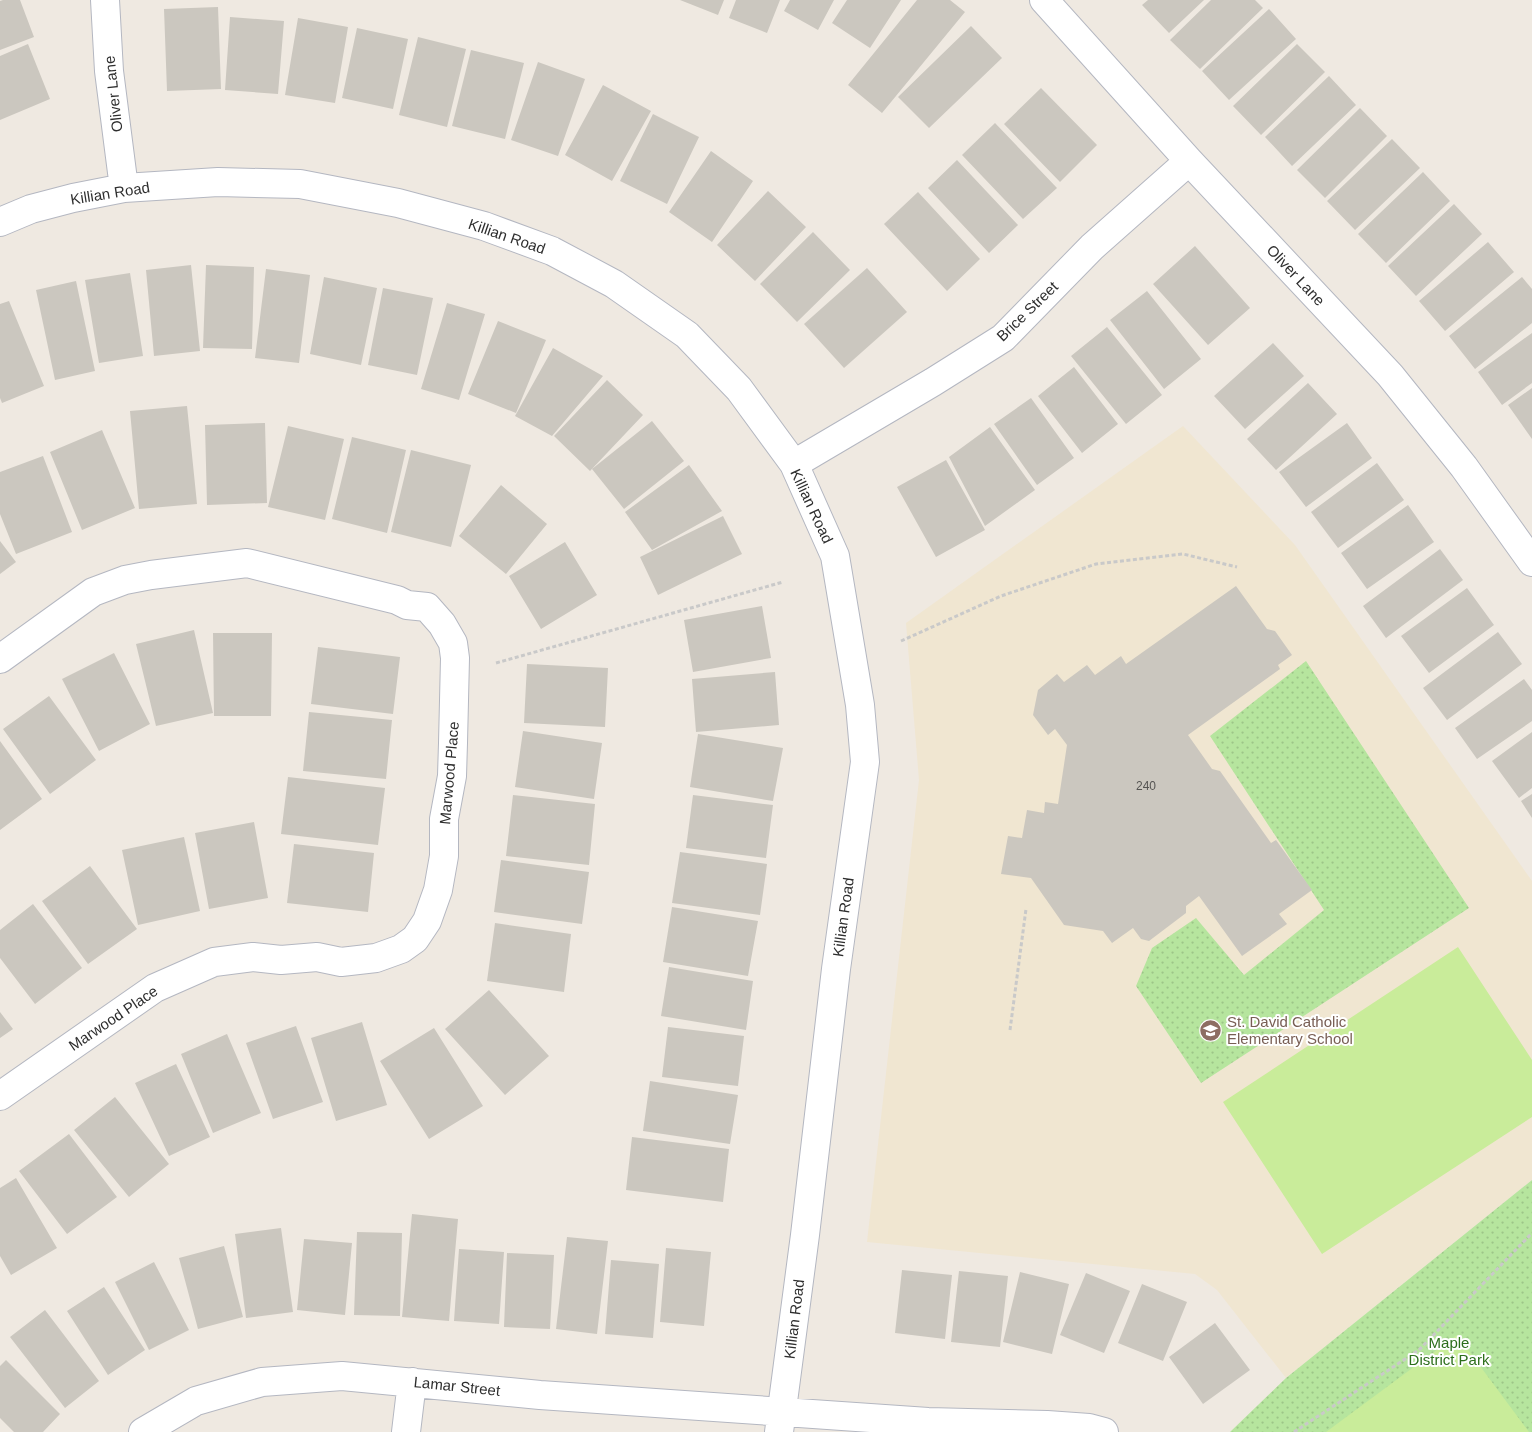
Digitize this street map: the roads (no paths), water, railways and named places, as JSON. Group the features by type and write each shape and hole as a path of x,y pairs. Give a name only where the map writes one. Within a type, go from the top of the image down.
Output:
{"street":[{"name":"Oliver Lane","path":"105,0 109,71 124,188"},
{"name":"Oliver Lane","path":"1044,0 1189,162 1390,375 1464,467 1532,562"},
{"name":"Brice Street","path":"794,464 933,382 1003,338 1092,246 1189,162"},
{"name":"Killian Road","path":"0,222 31,209 124,188 218,182 300,184 398,203 484,226 552,252 614,284 687,335 739,389 794,464 835,556 860,705 866,762 836,969 781,1422"},
{"name":"Marwood Place","path":"0,659 93,592 125,580 247,563 397,600 407,605 427,607 442,624 453,643 455,658 452,776 444,819 444,856 436,898 427,921 415,939 400,949 376,958 341,962 317,957 282,960 253,957 214,962 155,988 0,1096"},
{"name":"Lamar Street","path":"142,1432 196,1401 262,1382 342,1376 540,1395 781,1422 1047,1424 1089,1428 1104,1432"},
{"path":"406,1432 412,1382"}],"place":[{"name":"St. David Catholic Elementary School","path":"1211,1030"}],"park label":[{"name":"Maple District Park","path":"1449,1350"}]}
